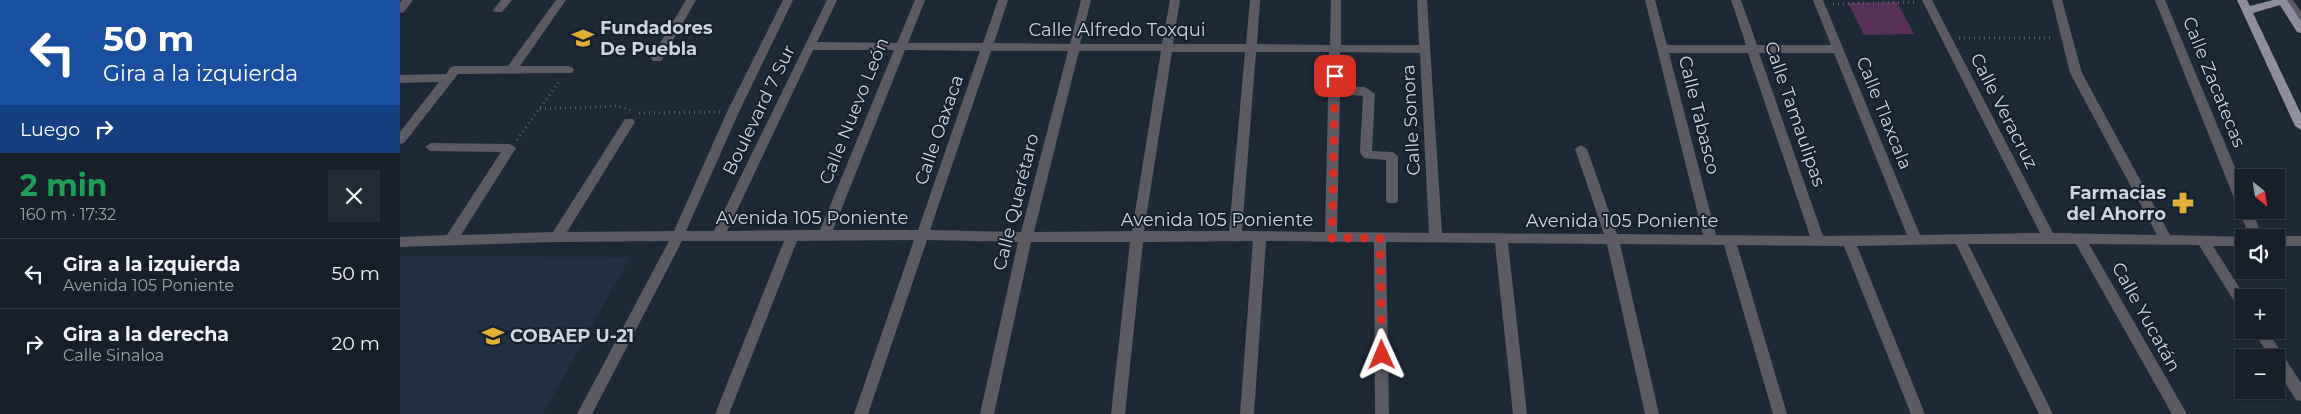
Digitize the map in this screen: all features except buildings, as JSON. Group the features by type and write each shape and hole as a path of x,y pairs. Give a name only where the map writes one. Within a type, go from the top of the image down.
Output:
{"main road":[{"path":"2301,29 2284,0 2244,6 2301,126"}],"street":[{"path":"400,10 408,0"},
{"path":"498,10 507,0"},
{"path":"512,70 561,0"},
{"path":"657,58 691,0"},
{"name":"Boulevard 7 Sur","path":"584,414 678,236 733,112 788,0"},
{"name":"Boulevard 7 Sur","path":"718,236 832,0"},
{"name":"Calle Nuevo León","path":"824,236 920,0"},
{"name":"Calle Oaxaca","path":"861,414 1003,0"},
{"name":"Calle Querétaro","path":"987,414 1026,237 1086,0"},
{"path":"1118,414 1138,236 1175,0"},
{"path":"1235,236 1255,0"},
{"path":"1332,238 1336,0"},
{"name":"Calle Sonora","path":"1422,0 1436,238"},
{"name":"Calle Tabasco","path":"1650,0 1710,238"},
{"name":"Calle Tamaulipas","path":"1736,0 1818,241"},
{"path":"2057,0 2076,73 2166,240"},
{"name":"Calle Zacatecas","path":"2160,0 2235,183"},
{"path":"2284,0 2301,19"},
{"name":"Calle Veracruz","path":"1927,1 2049,238"},
{"name":"Calle Tlaxcala","path":"1819,2 1916,240"},
{"name":"Calle Alfredo Toxqui","path":"809,46 1251,49 1425,48"},
{"path":"1663,49 1838,49"},
{"path":"400,79 512,70 568,70"},
{"path":"400,140 451,74"},
{"path":"1334,90 1365,91 1369,94 1366,154 1389,155 1393,158 1392,200"},
{"path":"557,237 629,122"},
{"path":"431,147 510,148"},
{"path":"450,241 510,148"},
{"path":"1581,149 1612,239 1652,414"},
{"name":"Avenida 105 Poniente","path":"400,242 557,237 923,235 1026,237 1710,238 1818,241 2049,238 2235,241"},
{"path":"722,414 792,236"},
{"path":"1247,414 1260,237"},
{"path":"1380,238 1382,414"},
{"path":"1501,238 1520,414"},
{"path":"1729,239 1780,414"},
{"name":"Calle Yucatán","path":"2080,239 2180,414"},
{"path":"1848,240 1918,414"},
{"path":"1960,240 2046,414"},
{"path":"2203,241 2235,291"},
{"path":"2285,241 2301,241"},
{"path":"2266,339 2301,395"}],"path":[{"path":"1819,2 1927,1"},
{"path":"1946,38 2066,38"},
{"path":"510,148 568,70"},
{"path":"540,109 616,106 639,114 733,112"}],"shaded area":[{"path":"1897,2 1914,34 1864,35 1848,3"},
{"name":"COBAEP U-21","path":"400,256 630,257 543,414 400,414"}],"place":[{"name":"Fundadores De Puebla","path":"583,38"},
{"name":"Farmacias del Ahorro","path":"2183,203"},
{"name":"COBAEP U-21","path":"493,336"}],"route":[{"path":"1335,76 1332,238 1380,238 1382,355"}]}
